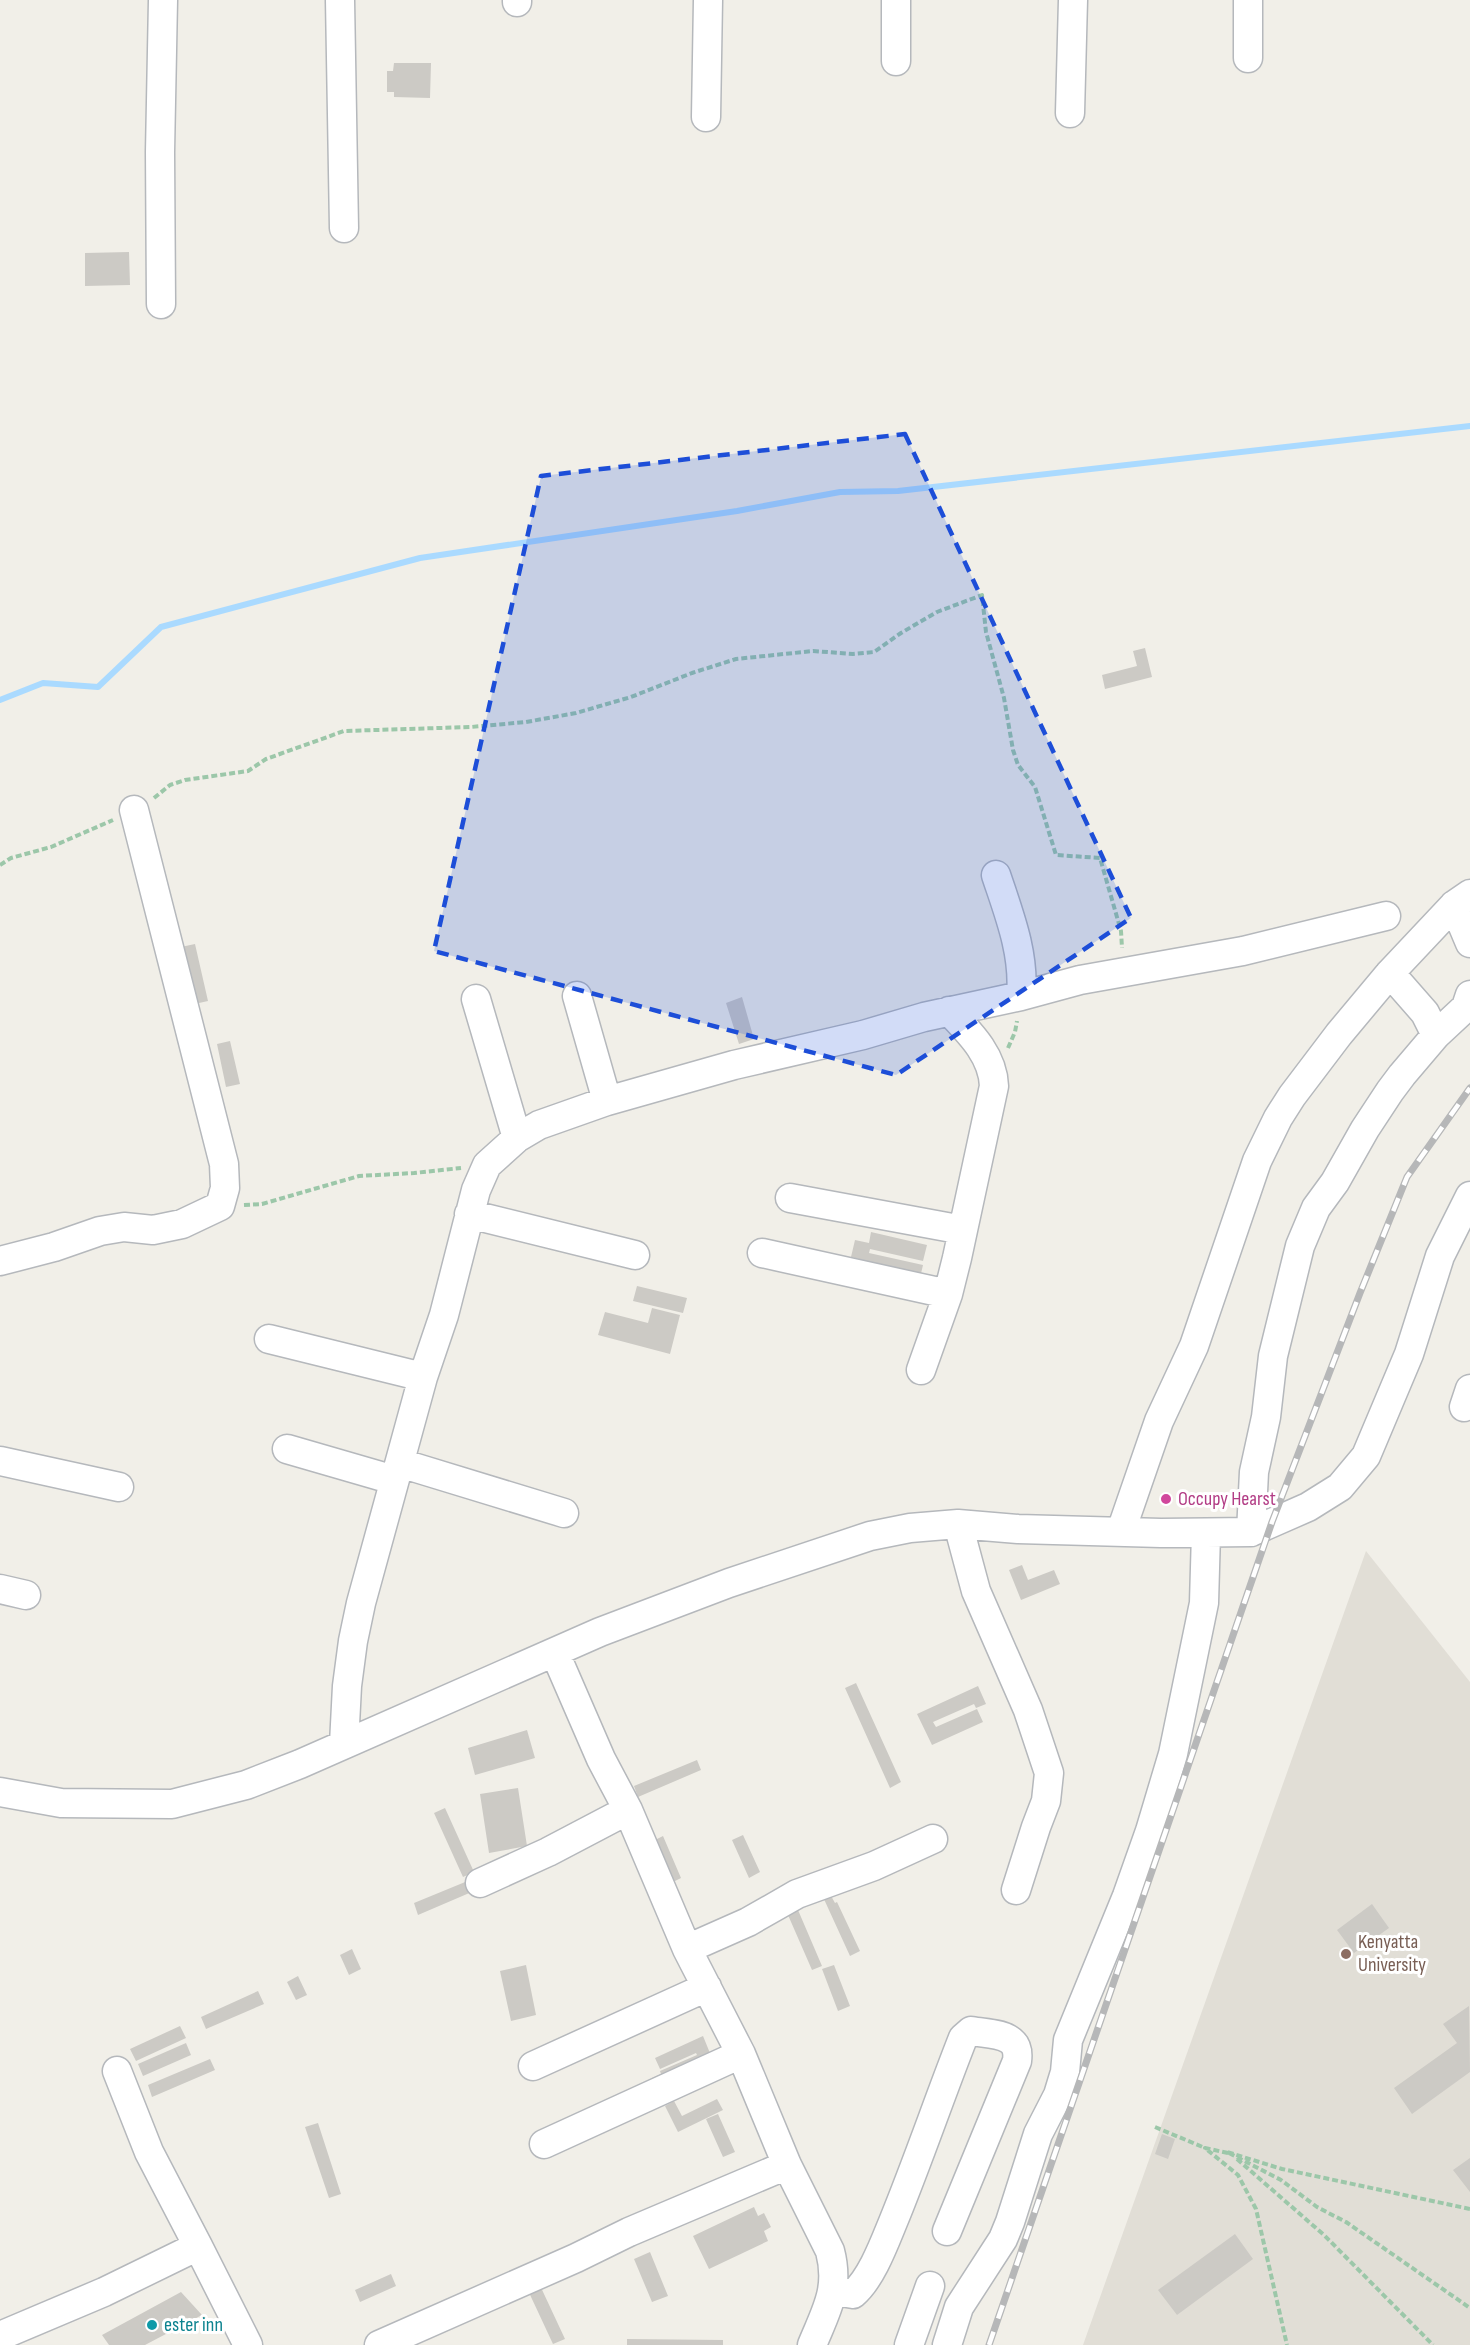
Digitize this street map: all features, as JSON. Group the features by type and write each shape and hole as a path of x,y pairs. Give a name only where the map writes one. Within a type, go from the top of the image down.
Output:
{"street":[{"path":"161,304 160,152 163,0"},
{"path":"340,0 344,228"},
{"path":"706,117 708,0"},
{"path":"896,0 896,61"},
{"path":"1070,113 1073,0"},
{"path":"1248,0 1248,58"},
{"path":"0,1261 54,1247 100,1231 124,1227 153,1230 182,1224 220,1206 225,1188 224,1164 134,810"},
{"path":"996,875 1019,950 1023,978 1021,996"},
{"path":"1462,900 1470,943"},
{"path":"1121,1531 1159,1421 1194,1346 1245,1194 1278,1118 1339,1034 1390,973 1462,900"},
{"path":"344,1744 347,1686 361,1603 423,1377 444,1315 469,1214 487,1164 517,1138 539,1125 607,1101 734,1065 1122,971 1243,951 1386,916"},
{"path":"1390,973 1425,1013 1436,1035"},
{"path":"1251,1532 1254,1472 1266,1417 1273,1356 1300,1246 1316,1208 1335,1182 1365,1129 1402,1075 1436,1035 1466,1007 1470,995"},
{"path":"577,996 607,1101"},
{"path":"476,999 517,1138"},
{"path":"921,1370 948,1294 994,1086 994,1072 977,1042 950,1011"},
{"path":"0,1792 61,1803 172,1804 246,1785 600,1632 729,1583 870,1536 910,1528 957,1524 1018,1529 1251,1532 1308,1507 1340,1487 1366,1456 1409,1354 1440,1256 1470,1196"},
{"path":"790,1198 963,1230"},
{"path":"469,1214 634,1255"},
{"path":"762,1254 948,1294"},
{"path":"269,1339 423,1377"},
{"path":"287,1449 397,1472 564,1513"},
{"path":"0,1461 119,1487"},
{"path":"957,1524 976,1591 1028,1710 1049,1773 1046,1801 1016,1890"},
{"path":"947,2345 960,2307 1003,2239 1010,2222 1038,2134 1058,2095 1065,2072 1068,2040 1127,1896 1150,1831 1173,1754 1204,1603 1206,1533"},
{"path":"555,1653 601,1759 628,1810 687,1949 741,2054 787,2165 830,2252 834,2290 812,2345"},
{"path":"480,1883 548,1852 628,1810"},
{"path":"687,1949 748,1922 797,1894 874,1866 933,1839"},
{"path":"532,2066 707,1987"},
{"path":"834,2290 853,2294 859,2289 878,2256 963,2038 970,2031 1008,2038 1016,2043 1019,2050 1017,2061 947,2230"},
{"path":"544,2144 741,2054"},
{"path":"117,2071 149,2152 248,2345"},
{"path":"379,2345 576,2258 629,2232 787,2165"},
{"path":"0,2336 104,2292 188,2251 199,2248"},
{"path":"909,2345 930,2286"}],"path":[{"path":"0,865 11,858 51,847 145,805 171,785 185,780 248,771 266,759 344,731 471,727 526,722 576,713 631,697 736,659 813,651 853,654 874,652 937,612 982,595 986,632 1004,698 1013,750 1018,765 1035,788 1056,855 1100,858 1121,930 1122,971"},
{"path":"994,1072 1015,1032 1021,996"},
{"path":"220,1206 262,1204 359,1176 414,1173 487,1164"},
{"path":"1155,2127 1205,2148 1227,2152 1282,2169 1470,2209"},
{"path":"1205,2148 1238,2175 1256,2209 1287,2345"},
{"path":"1227,2152 1281,2180 1317,2207 1346,2222 1470,2308"},
{"path":"1227,2152 1324,2235 1433,2345"}],"highlighted area":[{"path":"905,434 1131,918 896,1075 434,951 541,476"}],"shaded area":[{"name":"Kenyatta University","path":"1366,1551 1470,1682 1470,2345 1083,2345"}],"building":[{"path":"394,63 431,63 430,98 394,97 394,92 387,92 387,71 393,71"},
{"path":"129,252 130,285 85,286 85,253"},
{"path":"1145,648 1152,677 1105,689 1102,675 1137,666 1133,651"},
{"path":"195,944 208,1001 190,1005 176,948"},
{"path":"742,997 754,1039 739,1044 726,1003"},
{"path":"230,1041 240,1084 226,1087 217,1044"},
{"path":"871,1232 927,1245 923,1261 870,1249 869,1253 923,1265 919,1282 861,1269 863,1260 851,1257 855,1240 869,1243"},
{"path":"637,1286 687,1298 683,1313 633,1301"},
{"path":"652,1308 680,1315 670,1354 598,1335 605,1312 648,1323"},
{"path":"1022,1565 1028,1580 1054,1570 1060,1584 1021,1600 1009,1570"},
{"path":"856,1683 901,1782 890,1788 845,1688"},
{"path":"978,1686 986,1704 976,1708 974,1704 933,1722 936,1727 977,1709 983,1722 932,1745 917,1714"},
{"path":"527,1730 535,1758 475,1775 468,1748"},
{"path":"697,1760 701,1770 638,1797 634,1786"},
{"path":"518,1788 527,1846 489,1853 480,1794"},
{"path":"445,1808 474,1872 463,1877 434,1813"},
{"path":"743,1835 760,1872 749,1878 732,1840"},
{"path":"663,1836 681,1878 669,1884 651,1842"},
{"path":"470,1880 474,1891 418,1915 414,1903"},
{"path":"830,1894 835,1903 837,1902 860,1951 850,1956 823,1897"},
{"path":"1372,1904 1389,1928 1354,1953 1337,1930"},
{"path":"798,1910 822,1966 812,1970 788,1915"},
{"path":"352,1949 361,1969 349,1975 340,1955"},
{"path":"526,1965 536,2015 511,2021 500,1971"},
{"path":"834,1965 850,2006 838,2011 822,1969"},
{"path":"298,1976 307,1995 296,2000 287,1982"},
{"path":"258,1991 264,2004 206,2029 201,2017"},
{"path":"1469,2006 1470,2072 1412,2114 1394,2088 1457,2043 1443,2024"},
{"path":"180,2026 186,2038 136,2061 130,2049"},
{"path":"703,2036 714,2063 657,2089 652,2078 661,2074 660,2071 697,2055 696,2053 660,2069 655,2058"},
{"path":"186,2043 191,2055 143,2076 138,2064"},
{"path":"210,2059 215,2070 152,2097 148,2085"},
{"path":"717,2099 723,2110 678,2132 665,2106 674,2101 682,2116"},
{"path":"718,2114 735,2152 723,2157 706,2119"},
{"path":"318,2123 341,2194 329,2198 305,2127"},
{"path":"1162,2134 1175,2139 1168,2159 1155,2154"},
{"path":"1470,2158 1470,2192 1453,2170"},
{"path":"754,2207 758,2216 764,2213 771,2227 764,2231 768,2241 709,2269 693,2236"},
{"path":"1235,2234 1253,2259 1177,2315 1158,2290"},
{"path":"650,2252 668,2296 652,2302 634,2259"},
{"path":"391,2274 396,2286 360,2302 355,2290"},
{"path":"537,2279 565,2339 553,2344 525,2284"},
{"name":"ester inn","path":"181,2292 202,2315 145,2345 109,2345 102,2335"},
{"path":"627,2339 723,2340 723,2345 627,2345"}],"waterway":[{"path":"0,700 43,683 98,687 161,627 420,558 737,511 840,492 898,491 1470,426"}],"railway":[{"path":"989,2345 1272,1522 1407,1177 1470,1088"}],"place":[{"name":"Occupy Hearst","path":"1166,1499"},
{"name":"Kenyatta University","path":"1346,1954"},
{"name":"ester inn","path":"152,2325"}]}
